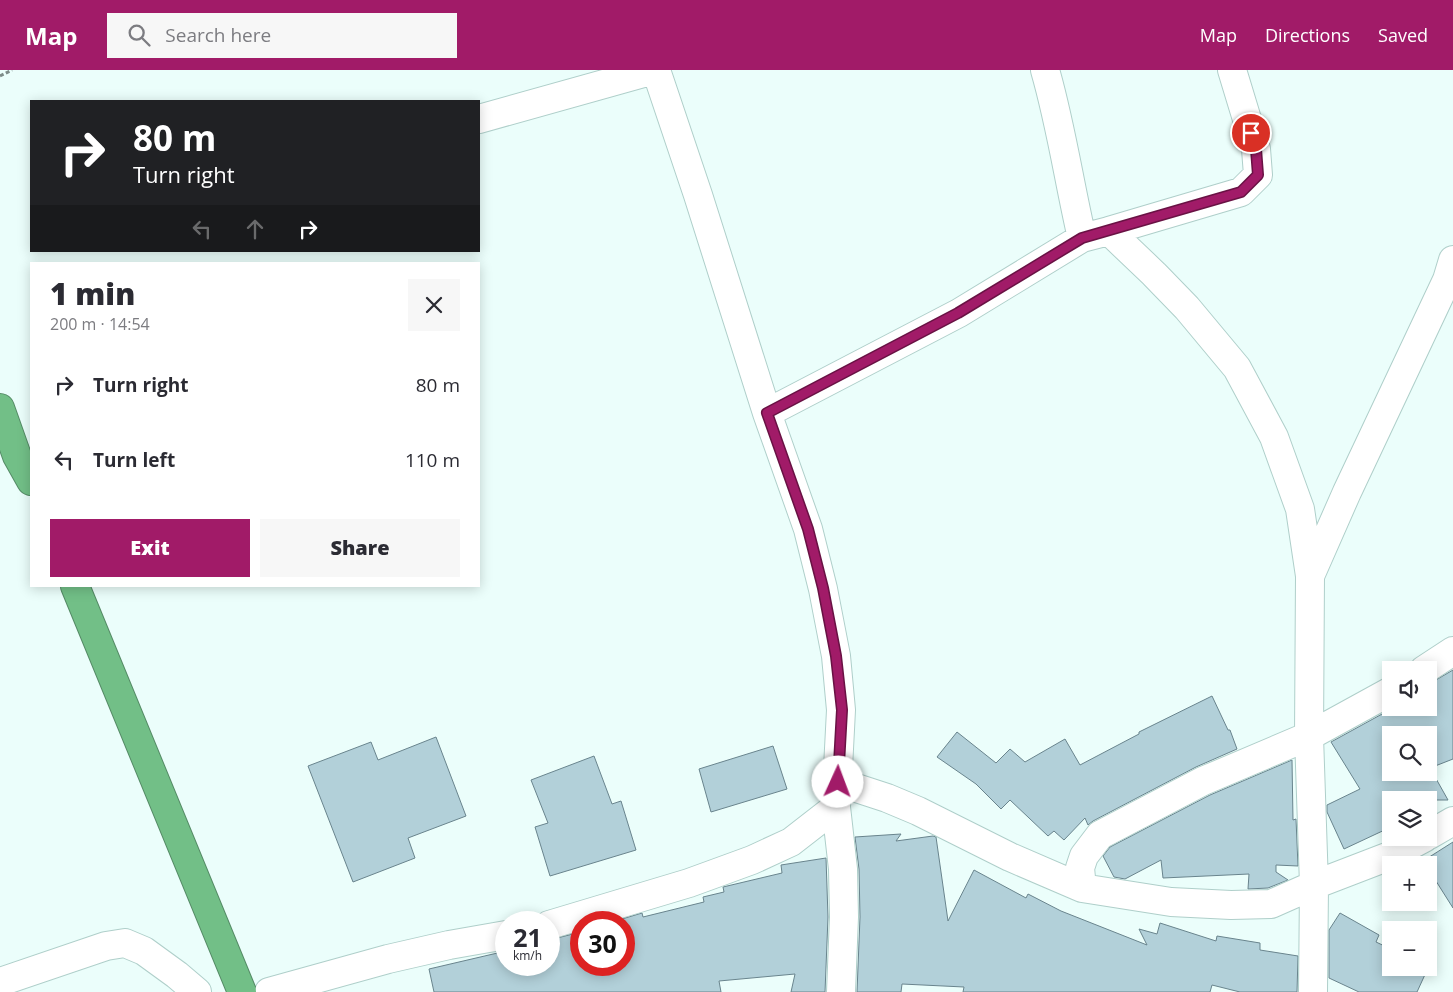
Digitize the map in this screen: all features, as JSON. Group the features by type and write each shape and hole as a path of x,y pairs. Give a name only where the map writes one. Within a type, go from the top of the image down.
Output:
{"highway":[{"path":"0,408 9,448 30,480"},
{"path":"75,587 242,992"}],"street":[{"path":"480,119 655,70 698,194 767,413 808,529 823,588 836,656 842,710 838,794 844,869 842,992"},
{"path":"1045,70 1055,104 1082,238"},
{"path":"767,413 958,313 1082,238 1241,192 1258,175 1256,149 1232,70"},
{"path":"1109,231 1187,308 1237,368 1274,437 1300,509 1310,576 1309,736 1314,885 1313,992"},
{"path":"1310,576 1347,492 1447,280 1453,260"},
{"path":"1437,661 1453,650"},
{"path":"1082,888 1080,868 1084,856 1100,835 1203,781 1309,736 1382,696"},
{"path":"838,794 887,798 1082,888 1171,902 1231,905 1271,904 1392,855 1409,846"},
{"path":"560,922 689,883 752,860 791,842 838,794"},
{"path":"1437,830 1453,821"},
{"path":"269,992 388,958 495,937"},
{"path":"0,982 106,946 125,943 144,951 197,992"}],"path":[{"path":"0,76 12,70"}],"building":[{"path":"1453,670 1453,759 1437,765 1437,726 1382,726 1382,781 1437,780 1448,800 1437,800 1437,791 1382,791 1382,831 1344,849 1327,812 1327,805 1360,789 1331,742 1382,714 1382,716 1437,716 1437,679"},
{"path":"1212,696 1228,730 1230,730 1237,749 1196,767 1088,825 1085,818 1064,840 1054,831 1048,836 1010,800 1001,809 976,784 937,757 957,732 996,763 1010,749 1025,762 1065,739 1080,765 1139,734 1139,732"},
{"path":"436,737 466,816 408,838 415,858 353,882 308,766 371,742 378,760"},
{"path":"773,746 787,789 711,812 699,769"},
{"path":"594,756 612,804 621,801 636,850 550,876 535,827 548,823 531,780"},
{"path":"1292,760 1293,820 1296,819 1298,866 1276,865 1276,872 1288,880 1268,888 1248,889 1249,874 1163,878 1161,860 1125,879 1114,877 1103,856 1110,847 1210,795"},
{"path":"901,834 896,841 936,837 948,921 974,870 1026,898 1028,894 1061,911 1147,945 1139,929 1157,934 1160,923 1216,941 1217,936 1260,943 1260,950 1298,956 1297,992 1240,992 1212,985 1210,992 963,992 964,987 902,984 901,992 857,992 860,917 859,869 855,837"},
{"path":"1453,842 1453,908 1437,883 1437,856 1431,856"},
{"path":"826,858 828,917 825,992 791,992 795,974 719,981 721,992 434,992 429,969 495,954 495,976 560,976 560,937 570,935 570,976 635,976 635,915 642,913 643,917 704,902 703,897 724,892 723,887 782,873 781,865"},
{"path":"1340,913 1379,935 1376,942 1382,945 1382,976 1424,976 1417,992 1359,992 1329,978 1329,930"}],"route":[{"path":"838,782 842,710 836,656 823,588 808,529 767,413 958,313 1082,238 1241,192 1258,175 1256,149 1251,133"}]}
